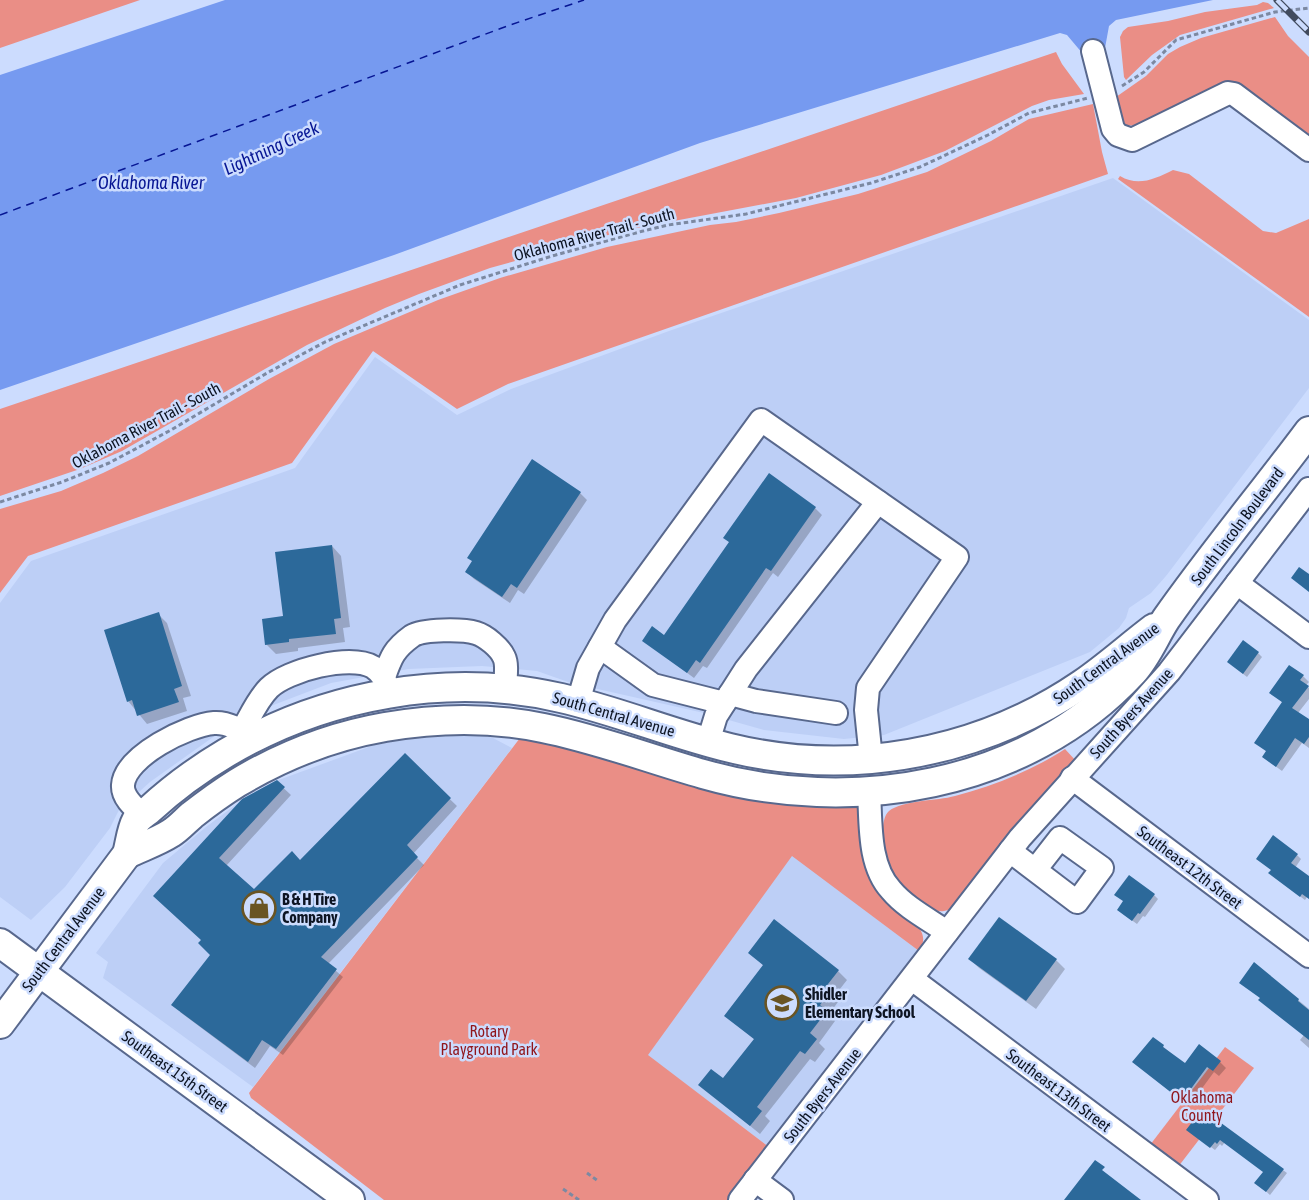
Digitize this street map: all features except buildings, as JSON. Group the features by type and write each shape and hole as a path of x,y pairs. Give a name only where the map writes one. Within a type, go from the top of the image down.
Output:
{"main road":[{"name":"South Lincoln Boulevard","path":"1166,620 1309,431"},
{"name":"South Central Avenue","path":"0,1024 127,854 136,821 142,815 247,735 343,703 387,685 534,692 578,702 708,742 756,753 784,758 871,759 953,745 1008,725 1060,699 1166,620"},
{"name":"South Central Avenue","path":"127,854 171,833 212,800 257,771 280,760 358,732 436,720 489,720 567,733 707,775 765,788 832,793 869,792 952,778 1010,758 1038,745 1090,711 1136,668 1166,620"},
{"name":"Southeast 15th Street","path":"0,943 347,1199"}],"street":[{"path":"1093,51 1113,129 1125,139 1132,140 1228,93 1234,94 1309,150"},
{"path":"578,702 588,668 615,620 761,420 957,557 868,688 866,710 871,759"},
{"name":"South Byers Avenue","path":"740,1200 1010,851 1072,778 1169,672 1309,489"},
{"path":"708,742 716,716 746,669 878,502"},
{"path":"1237,583 1309,637"},
{"path":"387,685 392,654 414,635 435,631 460,631 477,633 503,655 506,660 505,689"},
{"path":"600,647 653,685 727,699 836,712"},
{"path":"142,815 126,798 123,786 136,762 159,744 189,728 216,723 230,725 247,735 257,703 269,687 288,675 334,663 359,662 374,667 387,685"},
{"path":"315,712 323,743"},
{"path":"645,756 654,725"},
{"name":"Southeast 12th Street","path":"1072,778 1309,956"},
{"path":"869,792 876,861 884,882 901,900 947,932"},
{"path":"1010,851 1035,870"},
{"name":"Southeast 13th Street","path":"912,979 1207,1200"},
{"path":"755,1180 782,1200"}],"path":[{"name":"Oklahoma River Trail - South","path":"0,502 63,482 109,463 325,342 460,285 559,254 659,227 746,214 871,183 929,163 1029,113 1119,88 1144,72 1176,40 1275,12 1309,8"},
{"path":"587,1173 598,1181"},
{"path":"563,1189 579,1200"}],"shaded area":[{"path":"1113,178 1309,320 1309,388 1166,576 1151,593 1129,608 1119,628 1090,652 884,735 844,739 764,730 704,713 571,683 537,671 482,666 408,669 331,683 255,712 223,730 150,782 119,810 110,828 65,887 31,920 0,897 0,603 31,561 295,468 375,357 457,415 511,389 669,331"},
{"name":"B & H Tire Company","path":"479,734 512,748 253,1087 103,978 108,962 96,953 163,863 246,797 276,781 377,744"},
{"name":"Shidler Elementary School","path":"792,855 919,951 769,1147 647,1055"}],"green space":[{"path":"0,0 140,0 0,48"},
{"path":"1263,2 1274,8 1180,35 1152,55 1126,80 1124,77 1120,37 1128,27 1205,12 1257,5"},
{"path":"1275,17 1288,36 1309,57 1309,140 1236,85 1136,126 1125,125 1116,97 1146,76 1168,54 1201,38"},
{"path":"1056,52 1084,94 1049,100 1032,106 945,151 881,175 796,198 626,230 490,268 419,294 307,345 122,451 80,469 0,496 0,409"},
{"path":"1093,104 1108,174 508,384 457,409 373,351 292,463 28,556 0,593 0,509 61,491 138,456 269,379 334,344 438,300 500,278 607,247 779,213 858,194 927,172 991,141 1029,119"},
{"path":"1173,170 1189,174 1263,231 1276,233 1309,219 1309,317 1118,179 1120,176 1140,181"},
{"name":"Rotary Playground Park","path":"523,734 857,808 863,826 866,866 869,875 887,901 916,924 923,936 923,943 919,951 792,856 648,1055 769,1147 727,1200 384,1200 251,1098 249,1093"},
{"path":"1065,749 1076,761 954,906 944,911 929,908 912,897 891,875 886,863 883,839 884,822 889,811 895,807 948,798 984,787 1012,777"},
{"name":"Oklahoma County","path":"1225,1047 1254,1068 1178,1167 1150,1145"}],"water":[{"name":"Oklahoma River","path":"225,0 1213,0 1116,20 1109,26 1105,48 1083,54 1067,35 1060,33 700,143 394,255 0,390 0,75"}],"ferry route":[{"path":"0,215 510,25 584,0"}],"railway":[{"path":"1277,0 1309,32"}],"place":[{"name":"B & H Tire Company","path":"259,908"},
{"name":"Shidler Elementary School","path":"782,1003"}],"water label":[{"name":"Lightning Creek","path":"271,148"}]}
